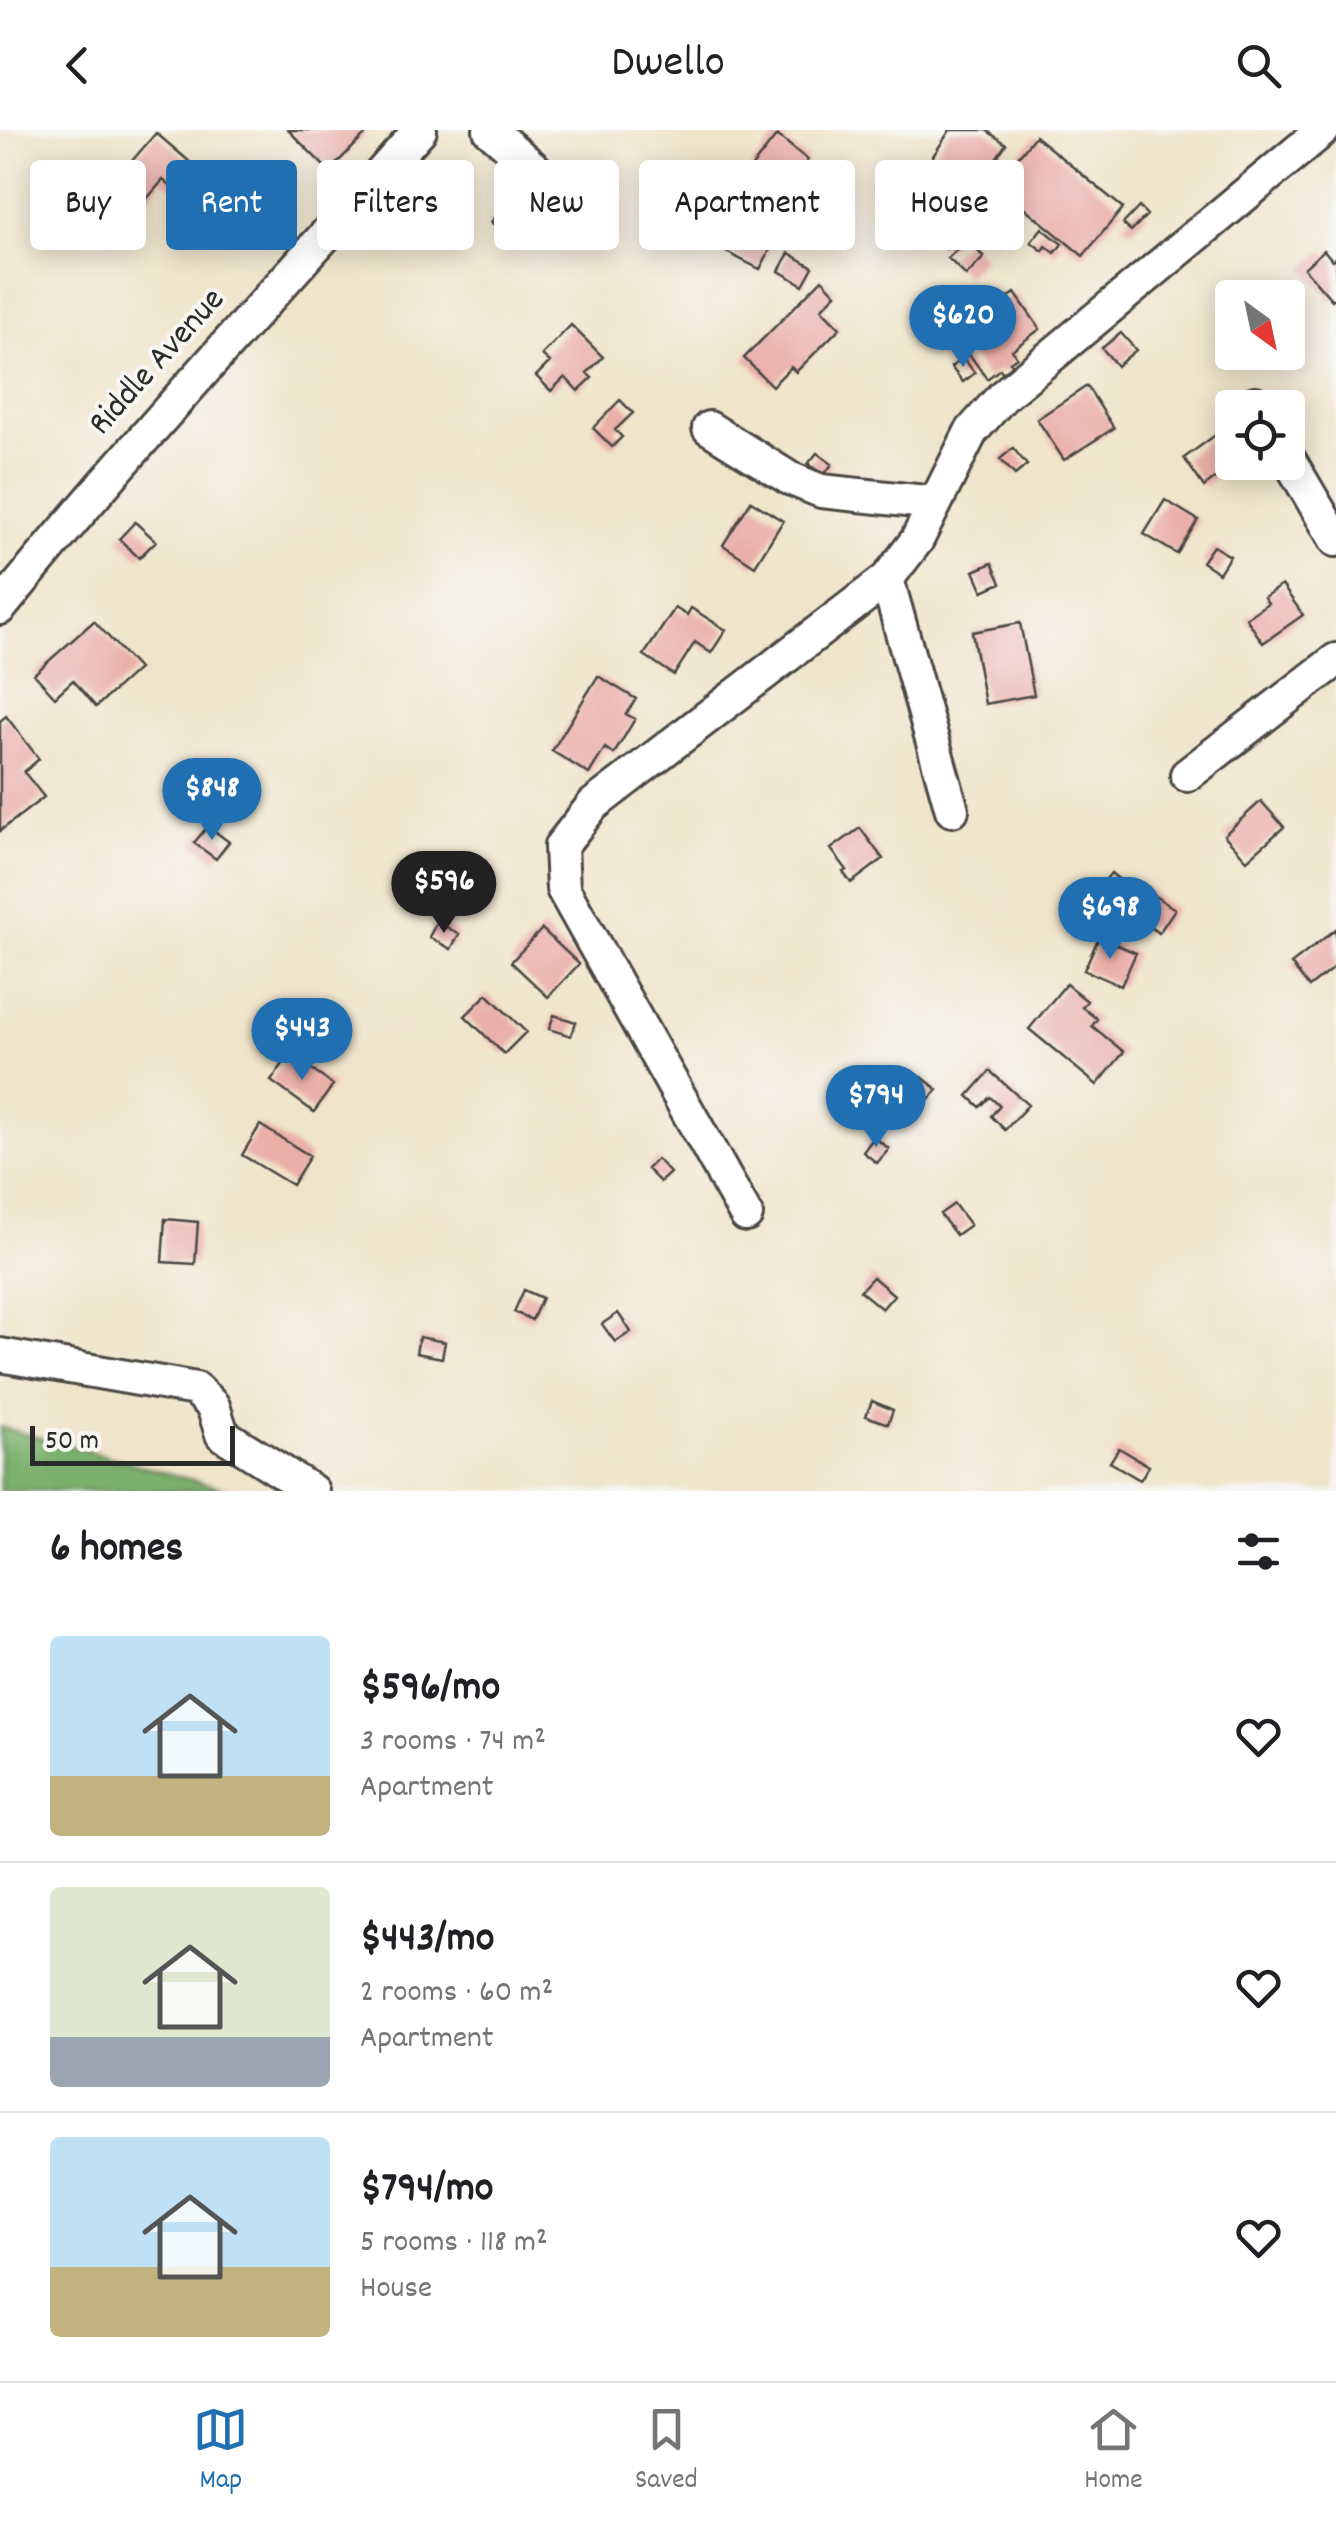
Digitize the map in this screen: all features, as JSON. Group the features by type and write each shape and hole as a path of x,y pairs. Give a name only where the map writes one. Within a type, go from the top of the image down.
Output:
{"street":[{"name":"Riddle Avenue","path":"0,608 80,511 420,130"},
{"path":"490,130 524,160"},
{"path":"746,1215 563,889 561,846 592,805 887,579 917,540 971,432 1003,396 1323,130"},
{"path":"709,428 789,478 821,491 936,503"},
{"path":"1301,480 1336,540"},
{"path":"887,579 952,810"},
{"path":"1187,775 1336,660"},
{"path":"0,1355 196,1389 213,1406 222,1434 312,1491"}],"green space":[{"path":"0,1427 232,1491 0,1491"}],"building":[{"path":"288,130 360,130 365,135 340,160 318,160"},
{"path":"950,130 986,130 1006,144 995,160 931,160"},
{"path":"156,133 188,160 166,160 166,182 163,180 146,200 146,160 133,160"},
{"path":"777,135 808,160 757,160"},
{"path":"1035,136 1123,208 1083,256 1024,207 1024,160 1015,160"},
{"path":"1139,207 1147,215 1131,231 1123,224"},
{"path":"1042,228 1062,244 1055,253 1046,246 1043,251 1031,242"},
{"path":"727,250 770,250 760,269"},
{"path":"956,250 977,250 984,257 966,276 948,258"},
{"path":"1324,250 1332,260 1336,257 1336,297 1332,300 1304,268"},
{"path":"789,253 813,267 803,285 779,271"},
{"path":"822,279 836,294 821,309 840,328 796,372 791,367 772,386 744,358"},
{"path":"1015,293 1040,329 1012,350 1017,357 1010,362 1013,365 987,379 964,347 983,334 974,322"},
{"path":"571,325 603,357 587,373 592,378 578,391 565,377 551,391 536,376 550,362 542,355"},
{"path":"1121,333 1136,350 1117,366 1102,348"},
{"path":"963,358 975,373 963,382 951,367"},
{"path":"1087,386 1114,428 1064,460 1037,419"},
{"path":"620,400 633,413 615,430 622,437 612,447 593,428"},
{"path":"1215,435 1215,479 1204,487 1184,458"},
{"path":"1013,448 1027,465 1015,475 1000,459"},
{"path":"817,453 832,464 824,475 808,464"},
{"path":"1165,500 1198,520 1177,554 1144,534"},
{"path":"751,501 783,521 755,566 723,545"},
{"path":"135,522 156,541 139,558 119,539"},
{"path":"1213,546 1230,556 1219,573 1202,562"},
{"path":"992,563 1001,583 983,591 974,571"},
{"path":"1282,585 1303,615 1263,643 1246,618 1268,603 1264,597"},
{"path":"675,608 687,615 691,608 726,630 711,653 695,642 674,675 644,655"},
{"path":"94,621 138,669 96,707 73,680 55,697 34,674"},
{"path":"1020,623 1034,695 985,704 972,632"},
{"path":"598,676 636,699 626,714 635,719 614,754 605,748 589,774 552,751"},
{"path":"6,716 39,759 24,772 44,797 0,831 0,721"},
{"path":"1261,801 1284,827 1247,860 1224,835"},
{"path":"208,826 229,842 216,859 194,843"},
{"path":"860,828 883,859 851,883 843,872 847,870 831,849"},
{"path":"1111,873 1123,883 1116,891 1129,901 1111,923 1086,903"},
{"path":"470,876 481,894 462,906 451,889"},
{"path":"1142,888 1175,909 1159,933 1127,912"},
{"path":"437,922 459,934 451,949 429,937"},
{"path":"542,929 579,964 548,997 511,962"},
{"path":"1336,929 1336,966 1309,987 1291,964"},
{"path":"1099,937 1136,953 1121,986 1084,970"},
{"path":"1066,984 1087,1001 1082,1007 1097,1019 1092,1026 1124,1052 1097,1085 1029,1029"},
{"path":"487,994 526,1032 504,1054 465,1016"},
{"path":"554,1015 576,1022 571,1036 549,1029"},
{"path":"290,1054 333,1085 314,1112 271,1081"},
{"path":"990,1071 1028,1105 1005,1130 991,1116 1000,1106 990,1097 980,1107 968,1096"},
{"path":"922,1077 938,1090 924,1105 909,1093"},
{"path":"260,1125 310,1156 292,1185 242,1155"},
{"path":"874,1137 889,1149 877,1163 863,1152"},
{"path":"657,1159 670,1173 660,1182 647,1169"},
{"path":"954,1204 970,1225 956,1235 940,1214"},
{"path":"165,1219 198,1222 195,1264 162,1262"},
{"path":"873,1277 894,1295 882,1309 860,1291"},
{"path":"524,1290 542,1298 532,1320 514,1312"},
{"path":"618,1313 631,1332 615,1342 602,1324"},
{"path":"419,1337 445,1342 442,1358 416,1353"},
{"path":"872,1401 893,1410 888,1424 866,1416"},
{"path":"1119,1448 1149,1466 1140,1480 1110,1462"}]}
